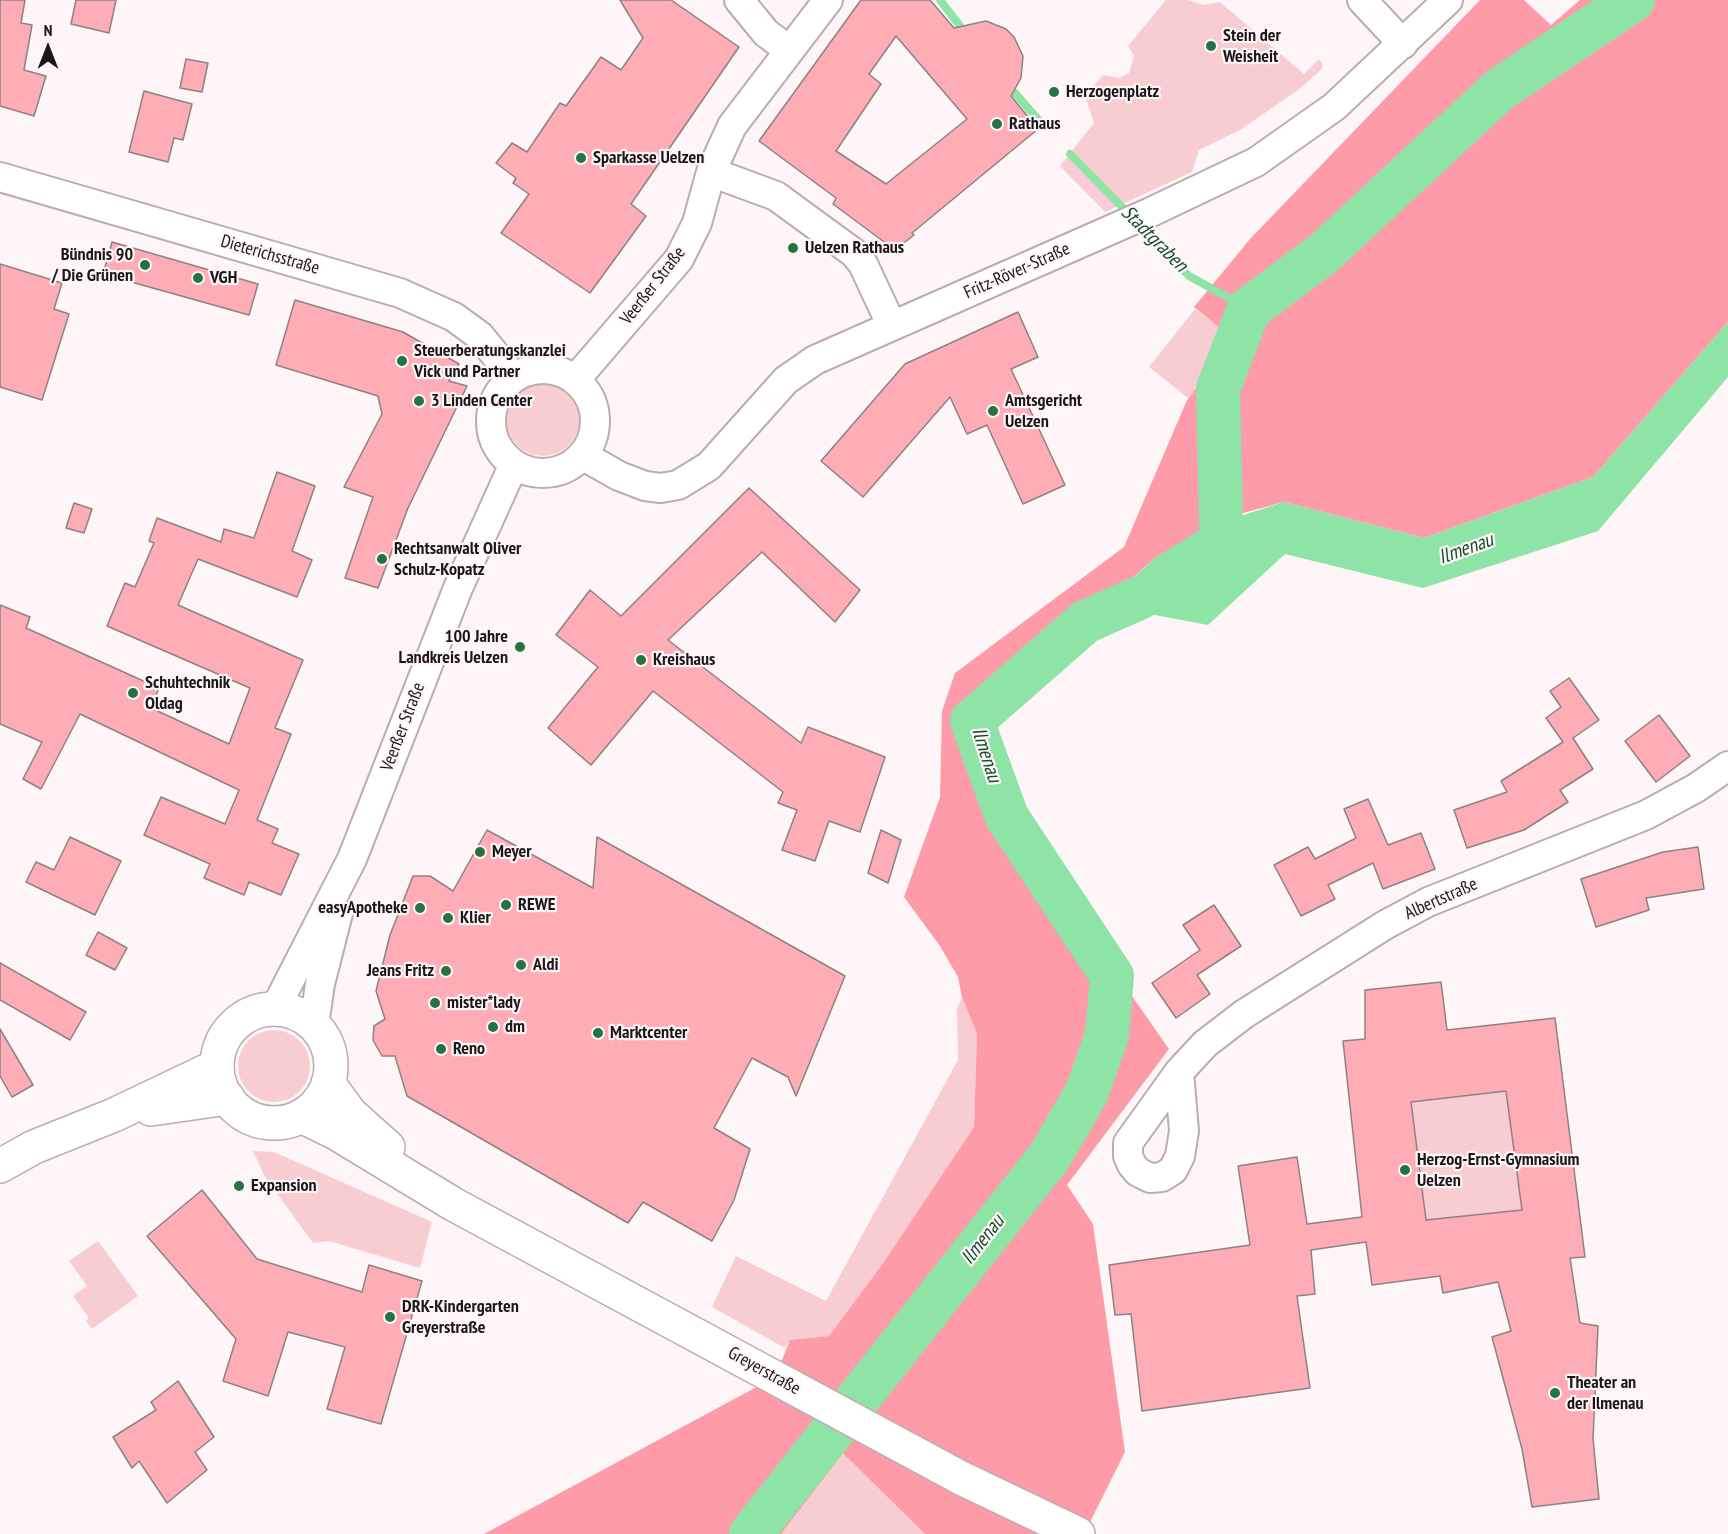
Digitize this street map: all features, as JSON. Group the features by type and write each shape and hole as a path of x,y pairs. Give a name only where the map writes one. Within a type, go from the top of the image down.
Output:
{"main road":[{"path":"275,1009 303,1017 314,1025 329,1052 331,1068 322,1096 301,1116 286,1121 269,1122 253,1118 239,1110 228,1098 220,1083 217,1066 225,1037 234,1025 260,1010 275,1009"},
{"path":"0,1166 44,1143 114,1115 217,1066"},
{"name":"Greyerstraße","path":"328,1083 351,1114 453,1204"},
{"path":"114,1115 228,1098"},
{"name":"Greyerstraße","path":"301,1116 336,1133 453,1204 961,1478 1078,1534"}],"street":[{"path":"739,0 766,33 789,50"},
{"name":"Veerßer Straße","path":"575,380 679,259 697,223 711,172 732,126 828,0"},
{"path":"1362,0 1403,44"},
{"name":"Fritz-Röver-Straße","path":"582,455 618,476 645,486 661,488 678,485 709,466 786,380 815,360 891,324 1152,212 1256,162 1334,107 1448,0"},
{"path":"711,172 776,196 854,253 863,264 891,324"},
{"name":"Dieterichsstraße","path":"0,177 400,293 463,323 480,336 514,378"},
{"path":"538,369 551,370 575,380 590,399 594,410 593,434 582,455 571,464 542,472 528,470 514,464 497,446 491,421 497,397 514,378 538,369"},
{"name":"Veerßer Straße","path":"275,1009 352,859 458,588 514,464"},
{"name":"Albertstraße","path":"1179,1072 1205,1044 1244,1014 1385,925 1428,902 1646,815 1696,788 1728,766"},
{"name":"Veerßer Straße","path":"314,1025 320,984 352,859"}],"shaded area":[{"path":"1166,0 1188,0 1204,5 1220,2 1304,74 1319,59 1323,65 1321,70 1298,90 1240,130 1199,150 1192,172 1105,212 1060,166 1094,123 1085,96 1103,75 1119,78 1129,73 1134,56 1128,46"},
{"path":"1480,0 1524,0 1551,25 1580,0 1728,0 1728,322 1593,477 1424,538 1284,502 1221,519 1155,558 972,721 1007,817 1169,1049 1067,1185 1093,1224 1125,1452 1084,1534 925,1534 843,1453 781,1534 484,1534 775,1377 790,1340 829,1336 881,1266 974,1127 977,1034 962,997 958,977 940,946 904,897 940,797 942,711 955,673 1124,547 1187,400 1233,339 1194,307 1250,239"},
{"path":"1195,309 1234,339 1188,398 1149,367"},
{"path":"543,384 557,387 569,394 576,406 579,420 576,434 569,446 557,453 543,456 529,453 517,446 510,434 507,420 510,406 517,394 529,387"},
{"path":"962,997 977,1034 974,1127 881,1266 829,1336 790,1340 785,1348 712,1307 736,1256 826,1301 958,1060 957,1009"},
{"path":"274,1030 294,1036 304,1046 310,1066 304,1086 294,1096 274,1102 254,1096 244,1086 238,1066 244,1046 254,1036"},
{"path":"1506,1091 1522,1210 1426,1220 1411,1102"},
{"path":"253,1151 274,1152 432,1222 420,1268 329,1241 313,1243 265,1177"},
{"path":"98,1241 138,1296 92,1329 86,1321 89,1318 73,1296 87,1286 69,1261"},
{"path":"843,1452 925,1534 781,1534"}],"water":[{"path":"1728,322 1728,377 1598,531 1423,588 1285,554 1208,625 1155,615 1085,622 1155,558 1203,528 1284,502 1424,538 1593,477"}],"building":[{"path":"0,0 25,0 21,23 32,25 24,70 46,76 34,116 0,106"},
{"path":"76,0 116,0 109,33 71,24"},
{"name":"Sparkasse Uelzen","path":"620,0 671,0 739,47 631,204 646,216 590,293 501,233 529,194 513,183 516,178 496,163 512,143 527,152 560,103 566,106 601,57 621,70 643,38"},
{"name":"Rathaus","path":"861,0 930,0 954,28 986,21 1006,29 1014,37 1023,56 1021,78 1011,96 1038,129 912,233 914,235 895,250 833,204 836,198 759,141","holes":["896,36 967,119 886,184 836,151 881,84 869,74"]},
{"path":"186,59 208,63 202,92 180,88"},
{"path":"144,91 192,104 183,140 174,138 168,162 129,152"},
{"path":"112,242 258,284 249,315 103,274"},
{"path":"0,264 62,283 54,309 69,314 42,400 0,387"},
{"name":"3 Linden Center","path":"295,300 403,332 459,364 449,381 467,386 408,508 378,588 345,578 373,497 344,487 382,414 378,396 276,365"},
{"name":"Amtsgericht Uelzen","path":"1018,312 1038,357 1011,369 1065,485 1023,504 987,425 967,434 950,397 863,497 821,461 905,364"},
{"path":"277,472 315,486 292,551 312,560 297,597 198,559 178,605 303,660 275,728 291,734 257,820 278,829 272,843 299,854 281,895 249,882 244,895 204,878 210,864 144,835 161,797 225,824 239,790 80,714 41,789 23,779 42,742 0,724 0,605 30,617 26,628 159,688 151,708 229,744 250,688 107,626 125,583 135,587 154,543 149,541 157,518 221,542 224,529 254,538"},
{"name":"Kreishaus","path":"749,488 860,590 835,622 762,552 668,640 801,743 808,727 885,757 860,832 829,821 815,861 782,850 797,810 778,803 783,792 653,691 591,765 548,728 598,667 556,635 590,590 621,616"},
{"path":"74,503 92,509 84,533 66,528"},
{"path":"1569,678 1599,720 1573,738 1593,769 1560,790 1568,802 1524,830 1467,848 1454,810 1507,792 1501,781 1563,742 1546,718 1561,707 1550,691"},
{"path":"1659,715 1690,756 1656,782 1625,741"},
{"path":"1368,799 1388,845 1421,833 1435,869 1383,889 1373,863 1328,885 1335,899 1301,916 1274,865 1308,847 1315,859 1356,838 1344,809"},
{"name":"Marktcenter","path":"487,830 593,888 597,837 845,976 796,1096 788,1077 752,1058 714,1128 750,1149 734,1200 712,1241 643,1202 628,1223 407,1096 395,1056 382,1056 373,1040 374,1026 385,1019 376,991 390,935 413,876 430,876 453,891"},
{"path":"881,830 901,840 888,883 868,873"},
{"path":"70,837 121,861 95,915 26,882 36,862 54,870"},
{"path":"1698,847 1704,889 1646,898 1649,910 1596,927 1581,879 1663,852"},
{"path":"1214,905 1241,946 1197,975 1210,994 1176,1018 1152,983 1200,950 1183,925"},
{"path":"98,932 127,948 115,970 86,955"},
{"path":"0,963 86,1012 70,1040 0,1000"},
{"path":"1441,982 1447,1030 1555,1018 1585,1257 1570,1258 1580,1323 1598,1326 1593,1439 1599,1499 1532,1507 1522,1449 1492,1337 1511,1331 1498,1282 1443,1293 1440,1276 1372,1285 1366,1242 1311,1250 1315,1294 1297,1296 1310,1388 1142,1411 1131,1314 1115,1315 1109,1265 1250,1245 1238,1166 1297,1157 1307,1224 1362,1217 1343,1041 1365,1039 1365,990","holes":["1506,1091 1522,1210 1426,1220 1411,1102"]},
{"path":"0,1029 33,1085 12,1097 0,1076"},
{"path":"202,1190 257,1259 362,1292 369,1265 422,1281 381,1424 327,1409 345,1347 288,1332 268,1396 223,1381 236,1339 147,1236"},
{"path":"178,1381 214,1437 195,1452 207,1470 167,1503 139,1461 132,1468 113,1437 156,1410 151,1402"}],"waterway":[{"name":"Stadtgraben","path":"940,0 960,26"},
{"path":"1222,560 1218,389 1249,309 1324,253 1499,90 1633,0"},
{"name":"Stadtgraben","path":"1014,92 1042,124"},
{"name":"Stadtgraben","path":"1070,154 1131,216"},
{"name":"Stadtgraben","path":"1139,225 1189,276 1249,309"},
{"name":"Ilmenau","path":"751,1534 1050,1156 1087,1092 1107,1035 1112,976 1007,817 972,721 1085,622 1139,598"}],"place":[{"name":"Stein der Weisheit","path":"1211,46"},
{"name":"Herzogenplatz","path":"1054,92"},
{"name":"Rathaus","path":"997,124"},
{"name":"Sparkasse Uelzen","path":"581,158"},
{"name":"Uelzen Rathaus","path":"793,248"},
{"name":"Bündnis 90 / Die Grünen","path":"145,265"},
{"name":"VGH","path":"198,278"},
{"name":"Steuerberatungskanzlei Vick und Partner","path":"402,361"},
{"name":"3 Linden Center","path":"419,401"},
{"name":"Amtsgericht Uelzen","path":"993,411"},
{"name":"Rechtsanwalt Oliver Schulz-Kopatz","path":"382,559"},
{"name":"100 Jahre Landkreis Uelzen","path":"520,647"},
{"name":"Kreishaus","path":"641,660"},
{"name":"Schuhtechnik Oldag","path":"133,693"},
{"name":"Meyer","path":"480,852"},
{"name":"REWE","path":"506,905"},
{"name":"easyApotheke","path":"420,908"},
{"name":"Klier","path":"448,918"},
{"name":"Aldi","path":"521,965"},
{"name":"Jeans Fritz","path":"446,971"},
{"name":"mister*lady","path":"435,1003"},
{"name":"dm","path":"493,1027"},
{"name":"Marktcenter","path":"598,1033"},
{"name":"Reno","path":"441,1049"},
{"name":"Herzog-Ernst-Gymnasium Uelzen","path":"1405,1170"},
{"name":"Expansion","path":"239,1186"},
{"name":"DRK-Kindergarten Greyerstraße","path":"390,1317"},
{"name":"Theater an der Ilmenau","path":"1555,1393"}]}
